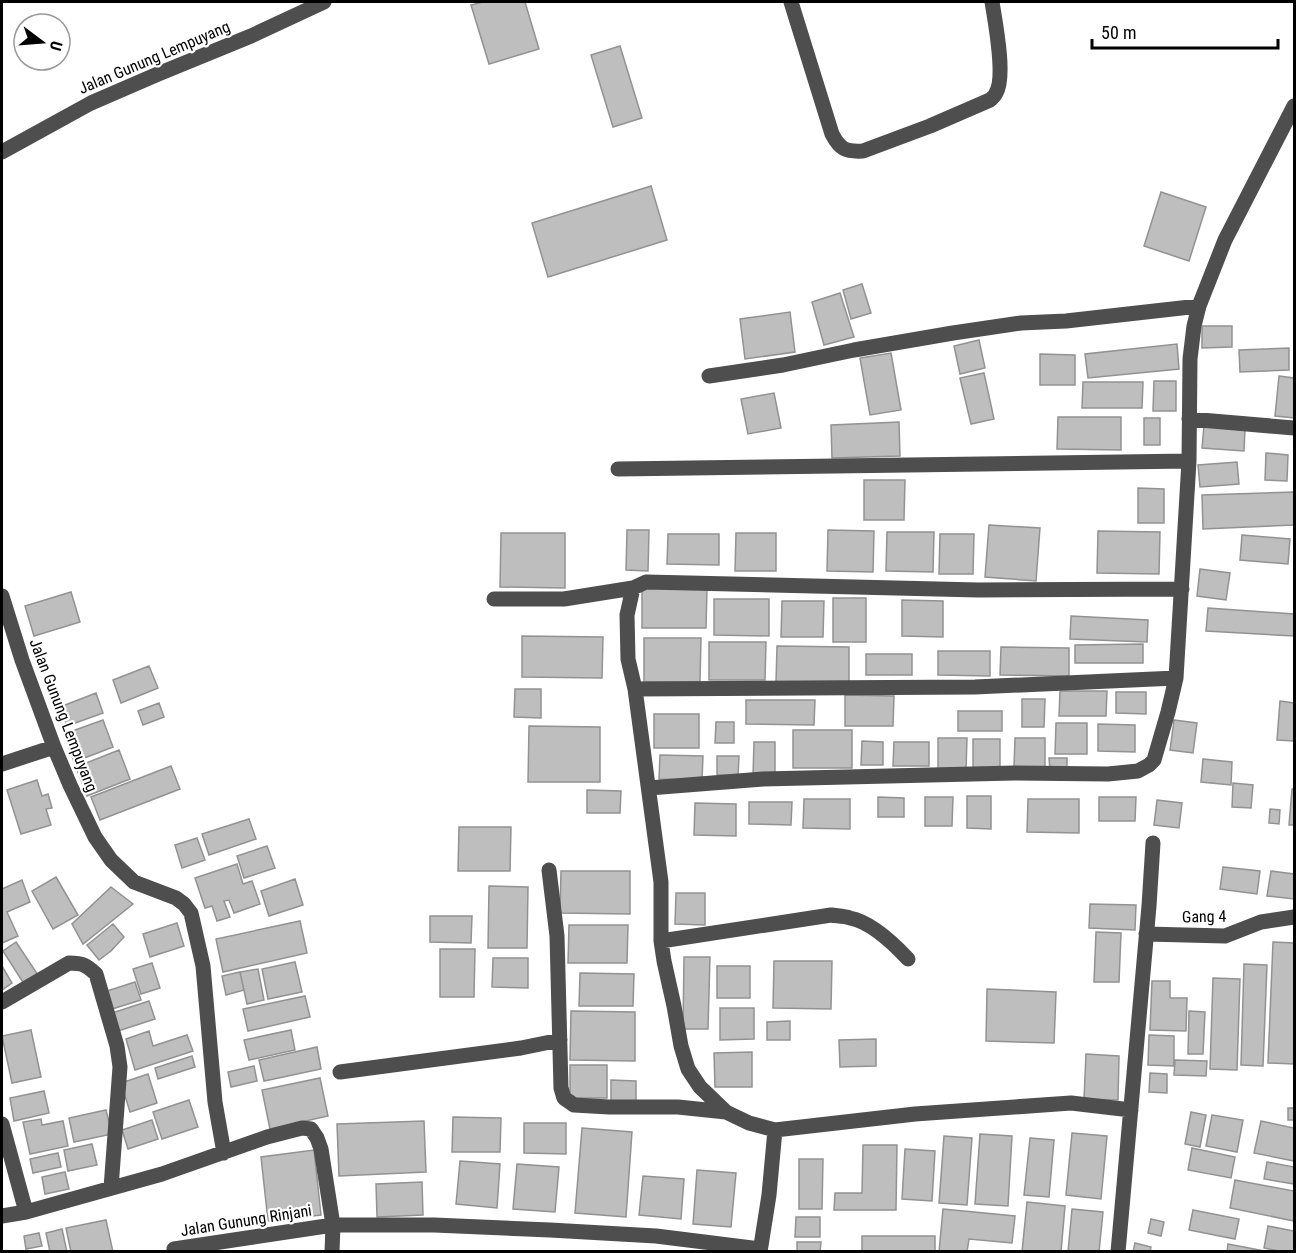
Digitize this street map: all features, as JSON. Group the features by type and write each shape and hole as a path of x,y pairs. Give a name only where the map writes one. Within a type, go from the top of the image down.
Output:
{"street":[{"name":"Jalan Gunung Lempuyang","path":"2,152 91,103 324,2"},
{"path":"791,2 832,134 844,149 854,152 863,151 930,126 990,100 997,93 1000,83 999,55 992,2"},
{"path":"649,788 763,778 1014,773 1108,774 1138,771 1154,760 1176,678 1189,462 1190,359 1194,326 1199,306 1226,240 1294,106"},
{"path":"709,375 783,365 953,333 1021,323 1066,321 1199,306"},
{"path":"1189,419 1294,428"},
{"path":"618,469 1189,462"},
{"path":"494,599 564,599 633,588 646,582 978,590 1182,589"},
{"path":"633,588 627,615 628,659 636,689 661,882 664,961 681,1047 688,1069 700,1088 726,1112"},
{"name":"Jalan Gunung Lempuyang","path":"2,596 22,660 54,747 95,837 111,860 134,882 176,898 191,913 203,966 215,1102 224,1153"},
{"path":"636,689 975,687 1176,678"},
{"path":"2,764 54,747"},
{"path":"1118,1251 1153,843"},
{"path":"549,870 557,936 561,1088 564,1098 574,1105 678,1107 726,1112 774,1130 915,1114 1071,1103 1131,1110"},
{"path":"662,941 831,915 852,918 874,929 908,959"},
{"name":"Gang 4","path":"1146,934 1225,936 1262,922 1294,917"},
{"path":"2,1002 69,963 80,963 96,974 117,1046 120,1067 111,1188"},
{"path":"340,1072 560,1040"},
{"path":"2,1124 26,1212"},
{"path":"2,1216 26,1212 162,1174 267,1137 302,1128 311,1129 318,1138 333,1225 486,1226 656,1236 760,1250 769,1195 774,1130"},
{"name":"Jalan Gunung Rinjani","path":"174,1249 333,1225 332,1251"}],"building":[{"path":"483,2 525,2 539,49 489,64 471,5"},
{"path":"620,46 642,118 613,127 591,55"},
{"path":"651,186 667,240 548,277 532,223"},
{"path":"1161,192 1206,207 1189,261 1144,246"},
{"path":"862,284 871,313 851,319 843,290"},
{"path":"840,293 854,337 824,345 812,302"},
{"path":"790,312 795,352 745,359 740,319"},
{"path":"1202,326 1232,326 1232,347 1202,348"},
{"path":"979,340 985,368 960,374 954,346"},
{"path":"1177,344 1179,369 1088,378 1085,354"},
{"path":"1289,348 1289,370 1240,372 1239,350"},
{"path":"891,353 901,410 870,415 860,358"},
{"path":"1040,354 1075,355 1075,385 1040,385"},
{"path":"984,373 994,419 971,424 960,378"},
{"path":"1279,376 1294,378 1294,418 1275,416"},
{"path":"1154,381 1176,381 1176,411 1153,411"},
{"path":"1083,382 1143,382 1142,408 1082,408"},
{"path":"774,393 781,428 748,434 741,399"},
{"path":"1058,417 1121,417 1121,450 1057,449"},
{"path":"1144,418 1160,418 1160,445 1144,445"},
{"path":"899,422 900,456 832,458 831,425"},
{"path":"1204,426 1245,429 1244,451 1202,448"},
{"path":"1266,453 1288,455 1287,481 1265,480"},
{"path":"1237,462 1239,484 1200,487 1198,465"},
{"path":"864,480 905,480 904,520 864,520"},
{"path":"1138,488 1164,489 1164,523 1138,523"},
{"path":"1294,492 1294,525 1203,529 1202,495"},
{"path":"989,525 1040,528 1036,581 985,577"},
{"path":"627,530 649,530 648,571 626,570"},
{"path":"828,530 874,531 873,572 827,571"},
{"path":"1098,531 1160,532 1159,574 1097,573"},
{"path":"887,532 934,532 933,572 886,571"},
{"path":"501,533 565,533 565,588 500,587"},
{"path":"736,533 776,533 776,571 735,571"},
{"path":"668,534 719,534 719,565 667,564"},
{"path":"940,534 974,534 973,574 939,574"},
{"path":"1242,535 1290,539 1288,564 1240,560"},
{"path":"1200,569 1230,573 1226,600 1197,596"},
{"path":"642,588 707,589 706,628 642,628"},
{"path":"71,592 80,622 34,636 25,606"},
{"path":"833,598 866,598 866,642 833,642"},
{"path":"714,599 769,599 769,636 714,635"},
{"path":"902,600 943,601 943,637 902,636"},
{"path":"782,601 824,601 823,637 781,637"},
{"path":"1208,608 1294,614 1294,636 1206,631"},
{"path":"1071,616 1148,620 1147,642 1070,639"},
{"path":"522,636 603,637 602,678 522,677"},
{"path":"644,638 701,638 700,682 644,682"},
{"path":"709,642 766,642 765,680 709,680"},
{"path":"1143,644 1143,663 1075,663 1075,645"},
{"path":"777,646 849,647 849,682 776,682"},
{"path":"1001,647 1069,648 1069,676 1000,675"},
{"path":"938,651 990,651 990,676 938,675"},
{"path":"866,654 912,654 912,675 866,675"},
{"path":"149,666 158,688 121,703 113,680"},
{"path":"515,689 541,689 541,718 514,717"},
{"path":"1060,691 1107,691 1106,716 1059,716"},
{"path":"1116,692 1146,692 1146,714 1116,713"},
{"path":"96,693 103,713 67,726 60,707"},
{"path":"845,695 894,696 893,726 845,726"},
{"path":"1022,699 1045,699 1044,727 1022,727"},
{"path":"746,700 815,700 814,725 746,724"},
{"path":"1280,701 1294,703 1294,741 1277,740"},
{"path":"159,703 164,717 143,725 138,711"},
{"path":"958,711 1002,711 1002,731 958,731"},
{"path":"654,714 699,714 699,748 654,748"},
{"path":"103,720 113,747 74,762 64,734"},
{"path":"1174,720 1197,723 1193,753 1170,750"},
{"path":"716,722 734,722 734,743 715,743"},
{"path":"1056,723 1087,723 1087,754 1055,754"},
{"path":"1098,724 1135,725 1135,752 1098,751"},
{"path":"529,726 600,727 600,782 528,782"},
{"path":"793,730 852,730 852,768 793,768"},
{"path":"938,738 967,738 966,770 938,770"},
{"path":"1015,738 1045,738 1045,767 1014,767"},
{"path":"973,739 1000,739 1000,770 973,769"},
{"path":"862,741 883,742 883,765 861,765"},
{"path":"754,742 775,742 775,775 753,775"},
{"path":"894,742 929,742 929,766 893,766"},
{"path":"119,750 130,779 87,796 76,767"},
{"path":"660,755 703,756 702,780 659,779"},
{"path":"717,756 739,756 738,776 717,775"},
{"path":"1049,758 1067,758 1067,770 1050,770"},
{"path":"1203,759 1232,762 1231,785 1201,782"},
{"path":"171,766 180,789 100,820 91,797"},
{"path":"37,780 42,796 48,794 52,808 46,809 51,825 21,834 7,790"},
{"path":"1233,783 1253,785 1251,808 1232,807"},
{"path":"1292,789 1294,789 1294,825 1289,825"},
{"path":"587,790 621,791 620,813 587,813"},
{"path":"967,796 991,796 991,829 967,828"},
{"path":"878,797 904,798 904,817 878,817"},
{"path":"925,797 953,797 952,826 925,826"},
{"path":"1099,797 1136,797 1135,821 1099,821"},
{"path":"804,799 850,799 850,829 803,828"},
{"path":"1028,799 1079,799 1079,833 1027,832"},
{"path":"1157,800 1182,803 1179,828 1154,825"},
{"path":"749,802 792,802 791,825 749,824"},
{"path":"695,803 736,804 736,836 694,835"},
{"path":"1270,809 1280,810 1279,824 1269,823"},
{"path":"249,819 256,839 209,855 202,834"},
{"path":"459,827 511,827 510,871 458,871"},
{"path":"197,838 205,860 182,868 175,845"},
{"path":"267,846 275,868 244,878 237,856"},
{"path":"237,864 243,884 252,881 260,904 234,913 229,900 224,901 230,917 217,921 212,906 205,908 195,878"},
{"path":"1223,867 1260,871 1257,894 1220,889"},
{"path":"561,871 630,871 630,914 560,913"},
{"path":"1271,871 1294,874 1294,899 1267,896"},
{"path":"56,877 78,915 53,929 32,891"},
{"path":"295,879 303,905 269,916 261,891"},
{"path":"22,880 30,902 7,912 18,936 2,943 2,889"},
{"path":"489,886 528,887 527,948 488,948"},
{"path":"111,887 133,904 83,944 72,924"},
{"path":"676,893 705,893 705,925 675,924"},
{"path":"1090,904 1136,905 1135,930 1089,928"},
{"path":"430,916 472,916 471,943 430,942"},
{"path":"300,921 307,953 223,972 216,939"},
{"path":"177,923 184,946 150,957 143,934"},
{"path":"113,924 124,937 99,960 87,945"},
{"path":"569,925 628,925 627,963 568,963"},
{"path":"1096,932 1121,933 1119,982 1094,982"},
{"path":"16,942 38,975 24,984 3,951"},
{"path":"1273,942 1294,943 1294,1064 1268,1063"},
{"path":"440,949 475,949 474,997 440,997"},
{"path":"684,957 710,957 708,1029 683,1029"},
{"path":"493,958 528,958 528,988 492,987"},
{"path":"774,961 832,961 831,1009 773,1008"},
{"path":"295,962 302,992 268,999 262,969"},
{"path":"152,963 160,988 141,994 133,969"},
{"path":"1244,964 1267,965 1263,1066 1241,1065"},
{"path":"2,966 12,983 2,990"},
{"path":"717,966 750,966 750,998 717,998"},
{"path":"258,969 264,1000 247,1004 240,972"},
{"path":"240,972 244,990 226,995 222,976"},
{"path":"580,973 634,974 633,1006 579,1006"},
{"path":"1213,978 1240,979 1237,1070 1210,1069"},
{"path":"1152,981 1170,981 1170,998 1187,998 1186,1031 1150,1030"},
{"path":"135,982 141,1000 109,1010 104,992"},
{"path":"987,989 1056,992 1054,1043 986,1041"},
{"path":"305,996 310,1017 248,1031 243,1009"},
{"path":"149,1001 155,1019 115,1032 109,1014"},
{"path":"720,1008 754,1008 754,1039 720,1040"},
{"path":"571,1011 635,1012 635,1061 570,1060"},
{"path":"1189,1011 1205,1012 1203,1054 1188,1054"},
{"path":"790,1021 790,1040 767,1040 767,1022"},
{"path":"31,1030 41,1077 12,1083 2,1036"},
{"path":"291,1030 295,1050 249,1060 244,1040"},
{"path":"149,1031 153,1046 187,1035 193,1051 135,1070 126,1039"},
{"path":"1149,1035 1174,1036 1174,1066 1148,1065"},
{"path":"876,1039 876,1066 840,1067 839,1040"},
{"path":"317,1047 321,1069 264,1081 259,1060"},
{"path":"752,1052 752,1087 715,1087 714,1053"},
{"path":"1086,1054 1119,1056 1118,1100 1084,1099"},
{"path":"192,1056 195,1067 158,1079 155,1068"},
{"path":"1175,1060 1207,1061 1206,1076 1174,1075"},
{"path":"570,1065 607,1065 607,1098 570,1098"},
{"path":"254,1066 257,1081 231,1087 228,1072"},
{"path":"1150,1073 1167,1074 1167,1093 1149,1092"},
{"path":"148,1074 157,1103 130,1112 121,1083"},
{"path":"320,1078 328,1116 270,1129 262,1090"},
{"path":"611,1080 636,1081 636,1103 611,1102"},
{"path":"44,1091 49,1113 14,1121 10,1098"},
{"path":"189,1100 198,1127 162,1139 153,1112"},
{"path":"1288,1108 1294,1108 1294,1120 1288,1120"},
{"path":"106,1110 112,1134 74,1142 69,1118"},
{"path":"1191,1112 1206,1115 1200,1147 1185,1144"},
{"path":"1212,1115 1243,1120 1237,1152 1206,1146"},
{"path":"453,1117 501,1118 500,1152 452,1152"},
{"path":"41,1119 42,1125 63,1121 68,1146 30,1154 23,1122"},
{"path":"152,1120 158,1139 128,1149 122,1130"},
{"path":"424,1121 426,1172 339,1176 337,1124"},
{"path":"1261,1121 1294,1128 1294,1161 1254,1153"},
{"path":"524,1123 566,1123 566,1154 524,1153"},
{"path":"582,1128 632,1132 626,1217 575,1213"},
{"path":"1072,1133 1107,1136 1101,1199 1066,1195"},
{"path":"980,1134 1012,1136 1008,1206 975,1204"},
{"path":"944,1136 972,1138 967,1205 939,1203"},
{"path":"1030,1138 1054,1140 1049,1197 1024,1195"},
{"path":"92,1144 97,1165 68,1171 64,1150"},
{"path":"863,1145 897,1145 896,1210 834,1210 835,1193 862,1193"},
{"path":"1192,1148 1235,1157 1231,1178 1188,1170"},
{"path":"905,1149 935,1151 932,1201 902,1199"},
{"path":"314,1150 321,1215 268,1221 261,1157"},
{"path":"58,1153 61,1167 33,1173 30,1159"},
{"path":"799,1159 823,1159 822,1209 799,1209"},
{"path":"460,1161 500,1164 497,1208 456,1204"},
{"path":"1267,1162 1294,1167 1294,1184 1264,1179"},
{"path":"517,1164 559,1167 555,1212 513,1209"},
{"path":"697,1170 736,1173 731,1227 693,1224"},
{"path":"65,1172 69,1189 45,1194 42,1177"},
{"path":"643,1176 684,1179 681,1219 639,1215"},
{"path":"1235,1180 1294,1191 1294,1221 1230,1208"},
{"path":"422,1182 423,1215 377,1217 376,1184"},
{"path":"1027,1202 1065,1206 1061,1252 1022,1252"},
{"path":"943,1209 1015,1216 1012,1243 969,1239 967,1252 939,1252"},
{"path":"1072,1209 1103,1212 1099,1252 1068,1252"},
{"path":"1193,1210 1239,1219 1235,1239 1189,1230"},
{"path":"796,1217 820,1217 820,1237 795,1237"},
{"path":"1151,1219 1164,1222 1161,1236 1148,1233"},
{"path":"106,1220 113,1252 71,1252 66,1228"},
{"path":"1268,1226 1294,1231 1294,1252 1264,1248"},
{"path":"62,1229 67,1252 50,1252 46,1233"},
{"path":"39,1233 42,1246 26,1249 24,1236"},
{"path":"862,1236 935,1236 935,1252 862,1252"},
{"path":"797,1242 821,1242 820,1252 797,1252"},
{"path":"1135,1243 1151,1247 1150,1252 1133,1252"},
{"path":"1228,1244 1270,1252 1227,1252"}]}
